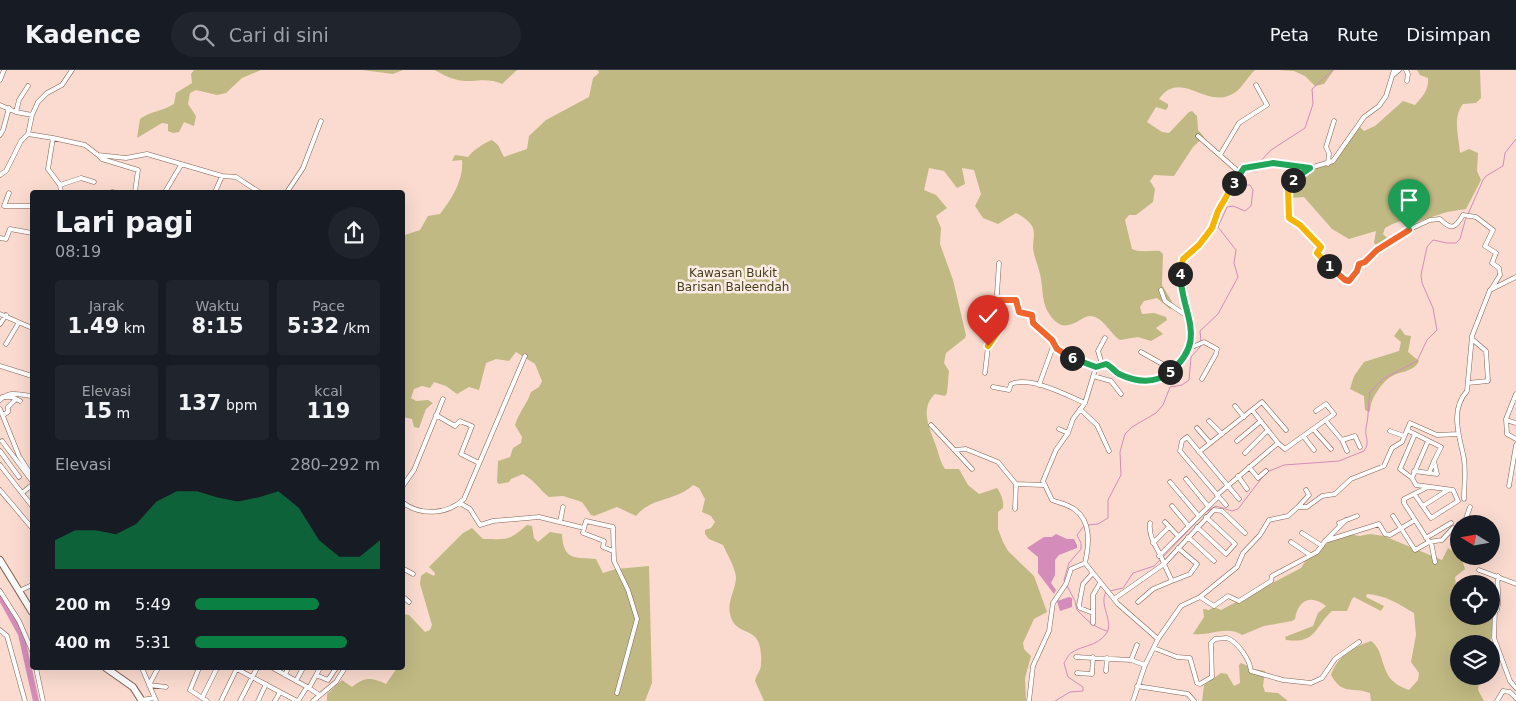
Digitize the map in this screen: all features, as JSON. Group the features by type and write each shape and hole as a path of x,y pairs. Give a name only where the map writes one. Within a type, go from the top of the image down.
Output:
{"main road":[{"path":"0,560 30,609"},
{"path":"109,670 133,687 141,701"}],"street":[{"path":"0,80 4,70"},
{"path":"0,175 6,171 21,141 28,134 32,115 38,102 47,93 62,85 72,70"},
{"path":"1158,639 1114,599 1092,574 1085,564 1088,547 1085,522 1072,508 1052,500 1043,485 1044,478 1056,450 1068,433 1073,419 1085,403 1096,367 1102,364 1109,365 1118,373 1147,382 1160,379 1183,360 1190,348 1192,334 1180,276 1181,265 1183,259 1210,232 1224,199 1240,173 1247,168 1273,163 1310,168 1328,164 1337,157 1364,117 1379,106 1386,96 1393,72 1399,70"},
{"path":"1406,70 1408,74 1407,81"},
{"path":"1220,156 1240,122 1267,105 1256,85"},
{"path":"16,112 19,100 28,86"},
{"path":"0,105 16,112 32,115"},
{"path":"0,135 4,130 9,108"},
{"path":"288,190 303,168 321,121"},
{"path":"1328,164 1329,152 1326,147 1334,122"},
{"path":"28,134 85,145 102,159 138,170 135,190"},
{"path":"1198,136 1240,173"},
{"path":"53,138 48,169 60,185 60,190"},
{"path":"98,155 126,158 148,154 222,176 240,178 256,190"},
{"path":"166,190 181,165"},
{"path":"1310,168 1289,185 1289,218 1300,225 1321,247 1318,254 1335,273 1346,281 1350,280 1357,272 1359,264 1366,262 1376,250 1410,229 1430,220 1439,219 1446,226 1452,227 1460,222 1463,215 1480,220 1493,230 1485,246 1496,253 1492,263 1499,268 1500,275 1475,326 1468,383 1456,423 1464,460 1464,499"},
{"path":"216,190 222,176"},
{"path":"60,185 81,178 94,182"},
{"path":"9,192 2,207 30,206"},
{"path":"0,238 6,239 10,229 30,233"},
{"path":"985,373 989,344 999,330 996,311 999,263"},
{"path":"1492,288 1516,277"},
{"path":"1161,290 1165,301 1187,316"},
{"path":"997,300 1016,300 1019,312 1032,315 1034,324 1052,340 1057,350 1075,360 1096,367"},
{"path":"0,314 6,315 18,324 30,327"},
{"path":"0,324 6,315"},
{"path":"6,344 18,324"},
{"path":"1102,364 1098,351 1104,338"},
{"path":"1468,383 1488,381 1486,351 1472,339"},
{"path":"1190,348 1201,343 1213,346 1217,350 1202,379"},
{"path":"1039,385 1054,344"},
{"path":"1141,352 1173,370"},
{"path":"405,504 416,511 428,513 460,503 468,492 525,356"},
{"path":"0,366 30,375"},
{"path":"1093,376 1111,381 1120,394"},
{"path":"993,387 1009,390 1011,384 1018,382 1039,385 1085,403"},
{"path":"1,398 13,393 30,396"},
{"path":"1516,394 1506,420 1507,434 1516,439"},
{"path":"1,398 16,398 20,401"},
{"path":"3,415 8,412 8,406 16,398"},
{"path":"405,484 414,470 443,398"},
{"path":"1199,452 1252,410 1264,403 1286,430"},
{"path":"1252,410 1278,443 1285,448 1304,437 1334,414 1327,404 1316,411"},
{"path":"1511,404 1516,406"},
{"path":"1235,406 1244,417"},
{"path":"0,409 19,456 30,473"},
{"path":"1080,409 1096,424 1109,451"},
{"path":"436,415 455,426 460,421 472,426 461,454 479,463"},
{"path":"1506,420 1516,423"},
{"path":"1209,421 1222,434"},
{"path":"1237,440 1261,421"},
{"path":"1326,421 1342,440 1347,451"},
{"path":"1298,507 1307,508 1324,495 1332,496 1351,479 1384,466 1392,448 1401,443 1411,422 1437,435 1458,434"},
{"path":"931,425 972,469"},
{"path":"1197,428 1210,443"},
{"path":"1058,429 1068,433"},
{"path":"1245,452 1268,430"},
{"path":"1314,430 1331,449"},
{"path":"1390,430 1404,436"},
{"path":"1409,431 1441,447 1429,473"},
{"path":"10,434 1,442 30,478"},
{"path":"1415,434 1400,470 1412,478 1416,485 1453,490"},
{"path":"1342,440 1355,436 1360,446"},
{"path":"1226,505 1182,453 1179,447 1187,437 1240,499"},
{"path":"1304,437 1314,450"},
{"path":"1412,478 1428,440"},
{"path":"1162,559 1178,536 1227,485 1278,443"},
{"path":"1509,486 1516,445"},
{"path":"955,450 966,449 998,462 1016,484 1015,509"},
{"path":"0,451 19,477"},
{"path":"1414,471 1437,474 1434,461"},
{"path":"0,465 30,504"},
{"path":"1249,467 1258,478 1266,471"},
{"path":"1238,476 1247,488"},
{"path":"1186,479 1208,506"},
{"path":"1170,482 1198,515"},
{"path":"1415,495 1431,518 1458,501 1453,490 1454,483"},
{"path":"1016,484 1043,485"},
{"path":"22,494 30,487"},
{"path":"1400,497 1415,495 1428,487"},
{"path":"0,490 30,526"},
{"path":"1133,701 1137,686 1158,639 1181,606 1200,597 1237,567 1243,553 1260,536 1269,520 1288,516 1309,495 1306,490"},
{"path":"1423,506 1448,490"},
{"path":"1406,497 1404,503 1429,541 1435,562"},
{"path":"460,503 470,509 480,525 493,521 539,517 584,528"},
{"path":"1172,506 1188,525"},
{"path":"560,522 563,507"},
{"path":"1467,515 1470,507"},
{"path":"1114,599 1178,548 1214,510 1222,511 1245,533"},
{"path":"1339,523 1357,516"},
{"path":"1394,516 1414,550 1429,541 1450,524"},
{"path":"1197,527 1226,554 1234,547 1235,544 1206,517"},
{"path":"1200,597 1214,606 1228,596 1239,601 1271,581 1272,576 1300,563 1317,552 1346,520"},
{"path":"1325,541 1378,524 1388,536 1415,520"},
{"path":"613,551 603,547 604,541 583,533 586,521 613,527 614,561 628,590 637,619 618,693"},
{"path":"1165,522 1178,536"},
{"path":"1150,523 1149,530 1153,543 1172,581"},
{"path":"1153,543 1169,527"},
{"path":"1429,541 1442,540 1450,531"},
{"path":"1302,533 1322,546"},
{"path":"1188,537 1214,561"},
{"path":"1291,542 1310,555"},
{"path":"1138,602 1153,589 1190,574 1197,564 1178,548"},
{"path":"1029,701 1033,666 1049,631 1054,600 1066,584 1072,568 1085,564"},
{"path":"405,570 413,574"},
{"path":"1479,570 1495,575"},
{"path":"1092,574 1083,584 1079,606 1093,613"},
{"path":"1500,577 1516,584"},
{"path":"1093,623 1093,595 1100,583"},
{"path":"19,591 30,586"},
{"path":"0,591 18,621 30,647"},
{"path":"405,599 409,602"},
{"path":"1494,625 1494,638 1510,681 1516,688"},
{"path":"0,630 7,636 25,701"},
{"path":"1154,648 1177,657 1190,658 1197,683 1200,684 1212,677 1211,643 1215,639 1227,638 1242,651 1251,665 1251,671 1283,680 1311,683 1322,678 1336,659 1359,642"},
{"path":"1131,660 1137,645"},
{"path":"1076,656 1131,660 1146,665"},
{"path":"1077,673 1092,674 1093,658"},
{"path":"1106,671 1107,658"},
{"path":"36,670 42,701"},
{"path":"141,701 155,700 143,670"},
{"path":"150,685 157,670"},
{"path":"198,670 190,690 207,701"},
{"path":"202,698 217,670"},
{"path":"221,701 235,670"},
{"path":"240,670 297,701 319,670"},
{"path":"240,701 256,670"},
{"path":"277,670 318,694"},
{"path":"285,674 287,670"},
{"path":"296,681 302,670"},
{"path":"316,675 328,680 335,670"},
{"path":"313,701 336,682 344,670"},
{"path":"258,701 266,684"},
{"path":"150,685 166,687"},
{"path":"1137,686 1188,694 1194,701"},
{"path":"1497,701 1503,691 1510,692 1515,699"},
{"path":"276,701 280,692"}],"green space":[{"path":"194,70 261,70 242,78 226,93 217,95 196,90 190,93 188,104 196,116 194,126 184,122 179,132 173,133 168,131 168,124 162,123 137,138 140,119 174,104 176,93 192,83 191,74"},
{"path":"362,70 403,70 393,74"},
{"path":"435,70 517,70 502,84 489,80 458,80 445,76"},
{"name":"Kawasan Bukit Barisan Baleendah","path":"598,70 1255,70 1240,88 1228,96 1219,98 1183,88 1167,91 1159,99 1168,104 1168,107 1166,110 1156,107 1147,122 1162,132 1169,133 1192,111 1197,116 1198,130 1204,137 1193,147 1174,176 1154,175 1150,181 1155,189 1153,202 1136,215 1129,215 1125,220 1132,249 1160,251 1163,254 1162,285 1174,305 1170,309 1157,298 1144,301 1140,307 1142,314 1154,313 1166,317 1167,320 1156,328 1163,334 1151,341 1138,337 1120,340 1103,322 1095,317 1086,317 1069,325 1060,324 1055,321 1047,310 1043,298 1040,274 1034,255 1034,230 1032,226 1016,213 998,224 983,218 975,206 981,194 974,170 962,168 965,184 957,188 944,171 929,168 924,190 936,195 947,208 936,216 941,228 940,244 953,280 966,335 965,338 946,353 944,363 949,371 947,393 945,396 935,394 930,400 927,419 945,469 959,469 968,485 979,494 997,488 1002,497 1003,505 1003,508 998,512 998,529 1003,542 1008,551 1034,576 1047,612 1034,619 1023,643 1024,649 1031,656 1025,678 1026,701 764,701 755,681 761,664 761,650 754,636 733,622 729,609 736,582 733,565 723,545 709,539 705,534 705,530 711,528 715,522 711,516 702,512 705,499 699,488 693,485 679,494 649,505 636,516 617,507 594,516 591,515 582,502 563,496 549,497 523,474 511,479 509,482 499,484 497,482 498,461 510,457 513,448 521,443 522,437 515,425 531,392 539,387 542,381 535,364 516,352 509,361 496,359 486,363 479,390 469,387 457,394 446,386 434,382 430,388 422,386 414,389 411,398 416,401 428,400 433,403 426,409 419,428 414,427 412,419 405,417 405,235 420,230 428,216 440,214 449,202 459,181 462,167 462,160 452,161 455,155 468,157 478,147 492,140 498,145 504,157 527,149 529,136 546,120 589,97 593,78 599,73"},
{"path":"1278,70 1334,70 1324,84 1315,86 1305,76 1294,71"},
{"path":"1417,70 1480,70 1481,98 1476,103 1463,104 1458,115 1457,128 1460,153 1469,149 1478,153 1477,171 1481,180 1466,209 1447,212 1416,222 1400,221 1393,224 1385,228 1383,234 1387,238 1385,246 1380,248 1374,243 1376,231 1349,239 1332,229 1304,197 1292,198 1286,189 1285,183 1295,169 1323,167 1331,164 1359,126 1364,131 1375,126 1403,101 1415,105 1421,99 1428,86 1428,78 1420,75"},
{"path":"1400,328 1405,335 1411,336 1408,352 1419,361 1414,367 1385,381 1374,398 1369,412 1365,410 1364,396 1350,389 1354,376 1364,362 1399,351 1401,342 1394,336"},
{"path":"527,525 532,526 534,538 538,542 550,532 562,534 563,543 568,554 577,558 596,559 603,573 616,569 649,566 652,683 645,701 327,701 327,694 342,680 352,687 368,679 386,684 396,670 405,670 405,614 409,615 425,632 430,630 432,625 420,584 421,576 426,572 434,576 435,573 429,567 463,533 472,528 483,539 503,539 515,534"},
{"path":"1347,534 1384,536 1442,560 1448,548 1450,549 1450,565 1464,565 1465,569 1458,575 1450,575 1450,625 1493,625 1491,635 1450,635 1450,685 1479,685 1478,690 1484,701 1371,701 1370,693 1343,688 1335,682 1331,675 1342,657 1352,649 1371,641 1378,650 1387,673 1396,683 1409,690 1418,680 1419,673 1411,662 1416,635 1414,613 1392,600 1380,596 1367,594 1366,597 1384,606 1381,611 1354,597 1347,611 1332,611 1314,633 1309,637 1296,641 1286,640 1285,637 1313,626 1318,613 1326,606 1315,600 1306,601 1299,607 1295,619 1292,621 1264,626 1242,635 1231,631 1193,634 1204,617 1203,609 1209,610 1214,607 1221,610 1301,568 1308,557 1319,551 1333,537"},
{"path":"1241,663 1254,669 1265,671 1263,686 1265,692 1278,693 1288,701 1202,701 1204,685 1221,673 1227,674 1234,686 1240,683 1239,665"}],"shaded area":[{"path":"1056,534 1067,539 1074,539 1077,548 1059,555 1055,560 1055,575 1051,583 1056,590 1054,594 1038,573 1038,557 1027,548 1044,537 1052,537"},
{"path":"1069,597 1072,598 1072,607 1060,611 1057,601"}],"waterway":[{"path":"1258,164 1271,150 1305,128 1313,104 1312,89 1333,70"},
{"path":"1267,472 1284,465 1339,461 1364,451 1367,444 1366,431 1370,392 1383,379 1417,361 1427,340 1437,330 1433,308 1422,283 1421,275 1427,247 1433,240 1456,243 1460,239 1465,221 1483,180 1486,176 1503,166 1505,153 1516,139"},
{"path":"1201,342 1200,331 1218,314 1238,277 1234,263 1236,250 1218,227 1227,207 1233,206 1245,211 1251,206 1253,190 1250,185 1240,185 1241,175"},
{"path":"1088,525 1098,524 1108,518 1108,500 1121,475 1120,452 1125,434 1132,427 1156,413 1163,405 1170,387 1182,385 1189,380 1191,357 1201,346"},
{"path":"1206,512 1216,506 1232,511 1238,509 1264,475"},
{"path":"1163,557 1203,515"},
{"path":"1084,526 1077,535 1081,543 1081,549 1069,563 1064,580 1075,601 1077,610 1094,625 1107,631"},
{"path":"1110,591 1123,588 1133,573 1154,566 1160,560"},
{"path":"1055,701 1070,692 1083,691 1083,687 1068,677 1064,663 1071,653 1093,644 1106,634 1109,624 1104,602 1106,592"},
{"path":"0,596 21,634 36,701"}],"route":[{"path":"988,346 999,330 996,311 997,300 1015,299 1019,312 1032,315 1033,323 1052,340 1057,349 1075,360 1096,367 1106,364 1118,373 1147,382 1155,381 1165,376 1183,360 1192,338 1181,288 1180,270 1183,259 1210,232 1224,199 1244,168 1277,163 1293,167 1310,168 1290,182 1288,191 1289,218 1300,225 1321,247 1317,253 1335,273 1345,280 1350,280 1357,271 1359,264 1366,262 1377,250 1409,230"}]}
